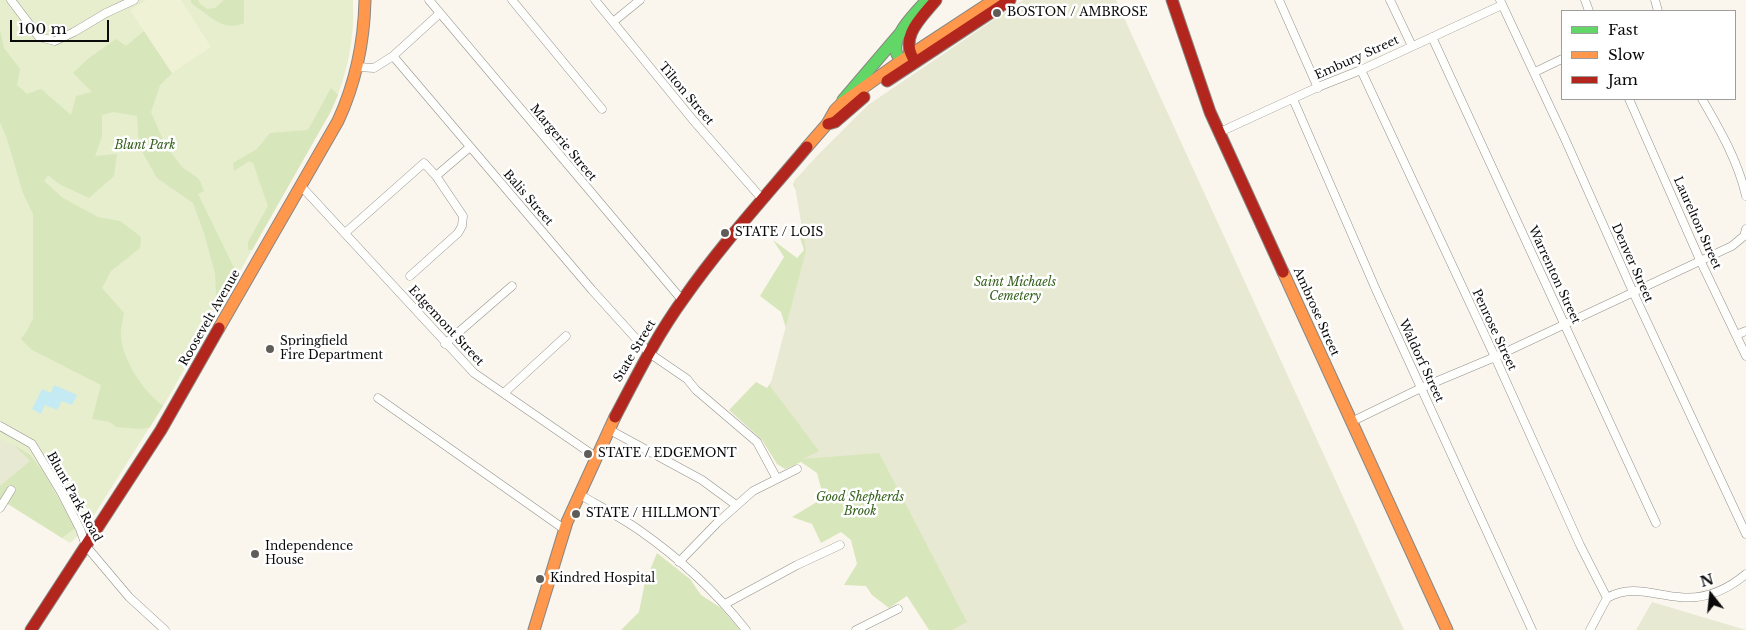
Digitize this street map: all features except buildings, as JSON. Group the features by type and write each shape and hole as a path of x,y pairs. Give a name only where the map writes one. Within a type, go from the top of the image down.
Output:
{"main road":[{"name":"Roosevelt Avenue","path":"32,630 162,430 343,111 358,67 364,31 365,0"},
{"path":"842,103 844,97 928,0"},
{"path":"910,61 908,42 936,0"},
{"path":"910,61 994,0"},
{"path":"910,61 1010,0"},
{"name":"Ambrose Street","path":"1172,0 1204,95 1220,132 1447,630"},
{"path":"902,31 896,44 896,50 910,61"},
{"name":"State Street","path":"534,630 564,529 608,429 649,353 682,300 714,257 827,124 830,116 842,103 910,61"},
{"name":"State Street","path":"827,124 835,122 910,61"}],"street":[{"path":"11,0 39,37 55,40 134,0"},
{"name":"Margerie Street","path":"429,0 682,300"},
{"path":"512,0 602,109"},
{"name":"Tilton Street","path":"595,0 763,200"},
{"path":"613,22 640,0"},
{"path":"1279,0 1318,88"},
{"path":"1390,0 1412,46"},
{"name":"Embury Street","path":"1220,132 1361,70 1501,2"},
{"name":"Denver Street","path":"1501,2 1746,534"},
{"path":"358,67 374,68 394,56 439,14"},
{"name":"Warrenton Street","path":"1432,37 1656,523"},
{"name":"Balis Street","path":"394,56 592,290 649,353 686,379 696,390 757,442 777,479"},
{"path":"1534,72 1561,60"},
{"name":"Penrose Street","path":"1361,70 1495,357 1580,545 1607,598"},
{"name":"Waldorf Street","path":"1294,99 1347,224 1532,630"},
{"name":"Laurelton Street","path":"1629,100 1700,260 1746,356"},
{"path":"1703,100 1728,147 1741,176 1746,196"},
{"path":"436,176 470,147"},
{"path":"345,234 424,163 436,176 463,216 462,226 458,233 410,276"},
{"name":"Edgemont Street","path":"301,186 445,344 474,373 596,457"},
{"path":"1351,422 1421,388 1495,357 1732,246 1744,236 1746,229"},
{"path":"445,344 512,286"},
{"path":"1736,335 1746,331"},
{"path":"504,393 566,336"},
{"path":"378,398 564,529"},
{"name":"Blunt Park Road","path":"0,426 32,444 80,529 86,546 129,597 165,630"},
{"path":"608,429 702,480 736,505"},
{"path":"679,562 736,505 754,491 797,469"},
{"path":"0,508 11,490"},
{"path":"579,494 639,531 679,562 725,604 746,630"},
{"path":"725,604 797,565 840,545"},
{"path":"1590,630 1607,598 1633,590 1698,598 1724,589 1746,574"},
{"path":"856,630 898,609"}],"green space":[{"name":"Blunt Park","path":"0,0 353,0 353,29 349,57 337,98 331,111 168,398 96,512 79,535 70,543 0,499"},
{"path":"146,0 181,0 211,47 172,73 130,10"},
{"path":"191,0 198,0 207,9 215,8 224,0 244,0 244,23 229,26 222,24 191,3"},
{"name":"Saint Michaels Cemetery","path":"1023,0 1116,0 1404,630 952,630 967,622 879,453 803,459 819,451 770,386 806,251 794,181 868,105"},
{"path":"0,30 4,48 20,69 17,85 27,94 41,89 71,115 76,96 92,92 73,73 89,58 116,39 126,46 144,31 172,73 160,85 151,112 165,145 182,167 199,179 204,191 198,194 238,276 217,312 215,273 193,203 157,178 139,146 137,116 114,112 102,115 102,136 95,156 117,154 114,176 89,198 59,184 48,175 44,181 63,198 98,217 120,221 141,237 140,248 111,271 102,288 124,313 121,327 122,345 135,375 149,393 163,406 150,427 142,429 116,427 110,422 92,419 101,385 32,350 21,339 33,319 33,214 23,193 0,122"},
{"path":"331,88 338,95 331,111 252,250 248,250 248,242 268,206 253,163 249,161 234,171 233,163 257,149 270,133 308,130"},
{"name":"Good Shepherds Brook","path":"813,163 986,630 929,630 907,596 889,608 872,595 866,586 844,585 857,564 851,540 841,532 821,543 812,524 792,517 820,500 821,488 817,473 801,462 785,469 777,464 762,440 729,410 756,382 767,388 782,366 788,335 781,312 760,296 784,257 773,240 797,258 804,250 798,231 808,228 809,220 793,184"},
{"path":"0,440 14,445 30,461 0,486"},
{"path":"16,446 30,455 44,473 75,528 62,538 0,499 0,454"},
{"path":"657,553 690,579 701,595 721,608 740,630 621,630 639,612 645,582"},
{"path":"1652,602 1746,630 1636,630"}],"water":[{"path":"54,385 77,395 72,405 62,401 57,410 45,405 41,414 32,409 42,389 51,393"}],"traffic: fast":[{"path":"909,65 897,54 897,40 905,25 927,0"},
{"path":"843,100 902,31"}],"traffic: slow":[{"path":"219,328 338,121 350,92 358,62 363,32 365,0"},
{"path":"807,147 842,103 898,63 994,0"},
{"path":"1283,272 1447,630"},
{"path":"534,630 567,522 615,417"}],"traffic: jam":[{"path":"915,61 910,53 910,36 918,21 936,0"},
{"path":"887,81 1010,0"},
{"path":"1172,0 1210,112 1283,272"},
{"path":"828,124 835,122 864,97"},
{"path":"615,417 656,341 698,278 807,147"},
{"path":"31,630 161,430 219,328"}],"place":[{"name":"BOSTON / AMBROSE","path":"997,13"},
{"name":"STATE / LOIS","path":"725,233"},
{"name":"Springfield Fire Department","path":"270,349"},
{"name":"STATE / EDGEMONT","path":"588,454"},
{"name":"STATE / HILLMONT","path":"576,514"},
{"name":"Independence House","path":"255,554"},
{"name":"Kindred Hospital","path":"540,579"}]}
